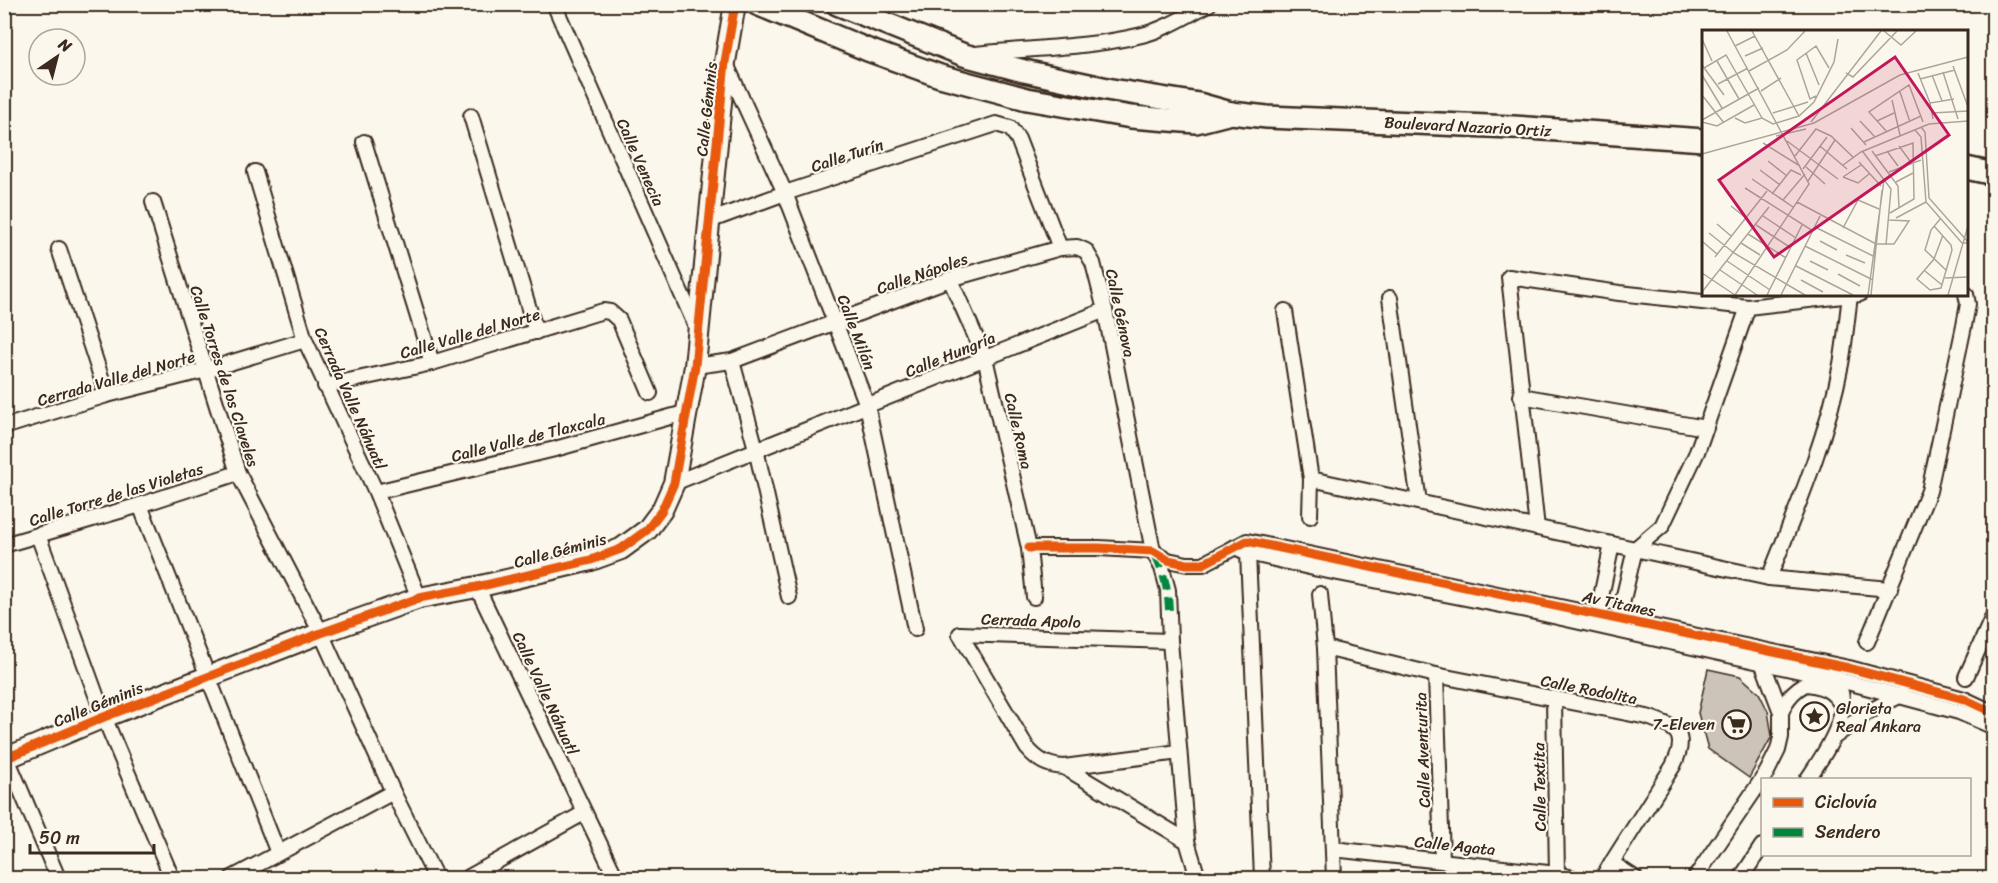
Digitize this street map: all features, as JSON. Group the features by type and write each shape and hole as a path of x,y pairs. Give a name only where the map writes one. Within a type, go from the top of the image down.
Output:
{"main road":[{"name":"Boulevard Nazario Ortiz","path":"757,4 868,50 940,76 1027,99 1131,117 1196,123 1232,113"},
{"name":"Boulevard Nazario Ortiz","path":"837,4 964,55 1101,88 1200,104 1232,113 1267,117 1513,127 1702,140"},
{"path":"1968,168 1994,174"}],"street":[{"name":"Calle Venecia","path":"554,4 699,333"},
{"name":"Calle Géminis","path":"5,756 321,633 419,598 591,560 621,549 647,530 662,510 674,483 688,412 699,333 725,62 735,4"},
{"path":"964,55 1070,45 1142,35 1163,28 1209,4"},
{"name":"Calle Milán","path":"725,62 784,193 867,405 915,629"},
{"path":"471,116 536,332"},
{"name":"Calle Turín","path":"709,221 784,193 996,124 1010,128 1018,139 1060,248"},
{"path":"364,142 432,363"},
{"name":"Cerrada Valle Náhuatl","path":"255,172 305,340 376,492 419,598"},
{"name":"Calle Torres de los Claveles","path":"153,202 238,473 321,633 393,792 436,879"},
{"name":"Calle Génova","path":"1060,248 1077,247 1086,252 1093,263 1105,310 1153,551 1162,568 1168,590 1170,641"},
{"name":"Calle Nápoles","path":"695,366 732,361 950,279 1060,248"},
{"path":"59,249 106,395"},
{"path":"1538,528 1509,278 1748,307 1846,296"},
{"name":"Calle Roma","path":"950,279 985,358 1029,548 1034,597"},
{"path":"1770,578 1810,475 1841,364 1855,296"},
{"path":"1867,642 1929,491 1964,326 1968,304 1966,296"},
{"path":"1390,298 1419,502"},
{"path":"1617,625 1635,549 1662,526 1697,452 1748,307"},
{"name":"Calle Hungría","path":"674,483 1105,310"},
{"name":"Calle Valle del Norte","path":"325,386 432,363 603,311 610,312 619,320 651,393"},
{"path":"1285,311 1311,479 1310,516"},
{"name":"Cerrada Valle del Norte","path":"4,428 106,395 206,370 305,340"},
{"path":"732,361 756,449 789,597"},
{"path":"1521,396 1706,428"},
{"name":"Calle Valle de Tlaxcala","path":"376,492 555,450 688,412"},
{"name":"Calle Torre de las Violetas","path":"4,545 238,473"},
{"path":"1311,479 1770,578 1890,589"},
{"path":"140,505 278,853"},
{"path":"38,535 104,717 172,879"},
{"name":"Av Titanes","path":"1235,547 1246,541 1596,620 1901,695 1959,712 1994,727"},
{"path":"1596,620 1612,544"},
{"path":"1029,548 1153,551 1168,560 1187,564 1203,564 1235,547"},
{"name":"Av Titanes","path":"1235,547 1248,553 1526,610 1596,620"},
{"path":"1248,553 1262,879"},
{"name":"Calle Valle Náhuatl","path":"477,587 616,879"},
{"path":"1320,594 1334,879"},
{"path":"1965,677 1990,633 1994,614"},
{"name":"Av Titanes","path":"1617,625 1765,649 1817,663 1849,668 1964,699 1994,712"},
{"name":"Cerrada Apolo","path":"1170,641 960,634 1027,748 1042,762 1053,767 1064,768 1179,752"},
{"path":"1170,641 1187,841 1198,879"},
{"name":"Calle Rodolita","path":"1324,648 1436,675 1647,717 1675,728 1681,738 1681,751 1674,766 1602,879"},
{"path":"1762,662 1781,712 1781,737 1773,776"},
{"path":"1808,778 1834,737 1842,706 1841,691 1817,663"},
{"path":"1781,712 1788,695 1807,684 1849,668"},
{"name":"Calle Aventurita","path":"1436,675 1442,860"},
{"path":"1807,684 1824,687 1836,696 1842,706"},
{"path":"1834,737 1868,712 1901,695"},
{"name":"Calle Textita","path":"1554,700 1557,874"},
{"path":"5,756 58,879"},
{"name":"Cerrada Apolo","path":"1064,768 1187,841"},
{"path":"232,879 393,792"},
{"path":"1695,879 1761,792"},
{"path":"475,877 584,813"},
{"path":"1741,879 1761,848"},
{"name":"Calle Agata","path":"1333,849 1557,874 1573,879"},
{"path":"1612,863 1635,879"}],"building":[{"name":"7-Eleven","path":"1708,669 1740,676 1759,693 1768,711 1772,736 1749,778 1708,749 1698,713"}],"marked path":[{"path":"1155,554 1165,581 1169,610"}],"cycle path":[{"path":"4,759 104,717 321,633 419,598 591,560 621,549 647,530 662,510 674,483 695,366 725,62 735,4"},
{"path":"1029,548 1153,551 1168,560 1187,564 1203,564 1247,541 1849,668 1964,699 1994,713"}],"place":[{"name":"Glorieta Real Ankara","path":"1815,717"},
{"name":"7-Eleven","path":"1736,724"}]}
